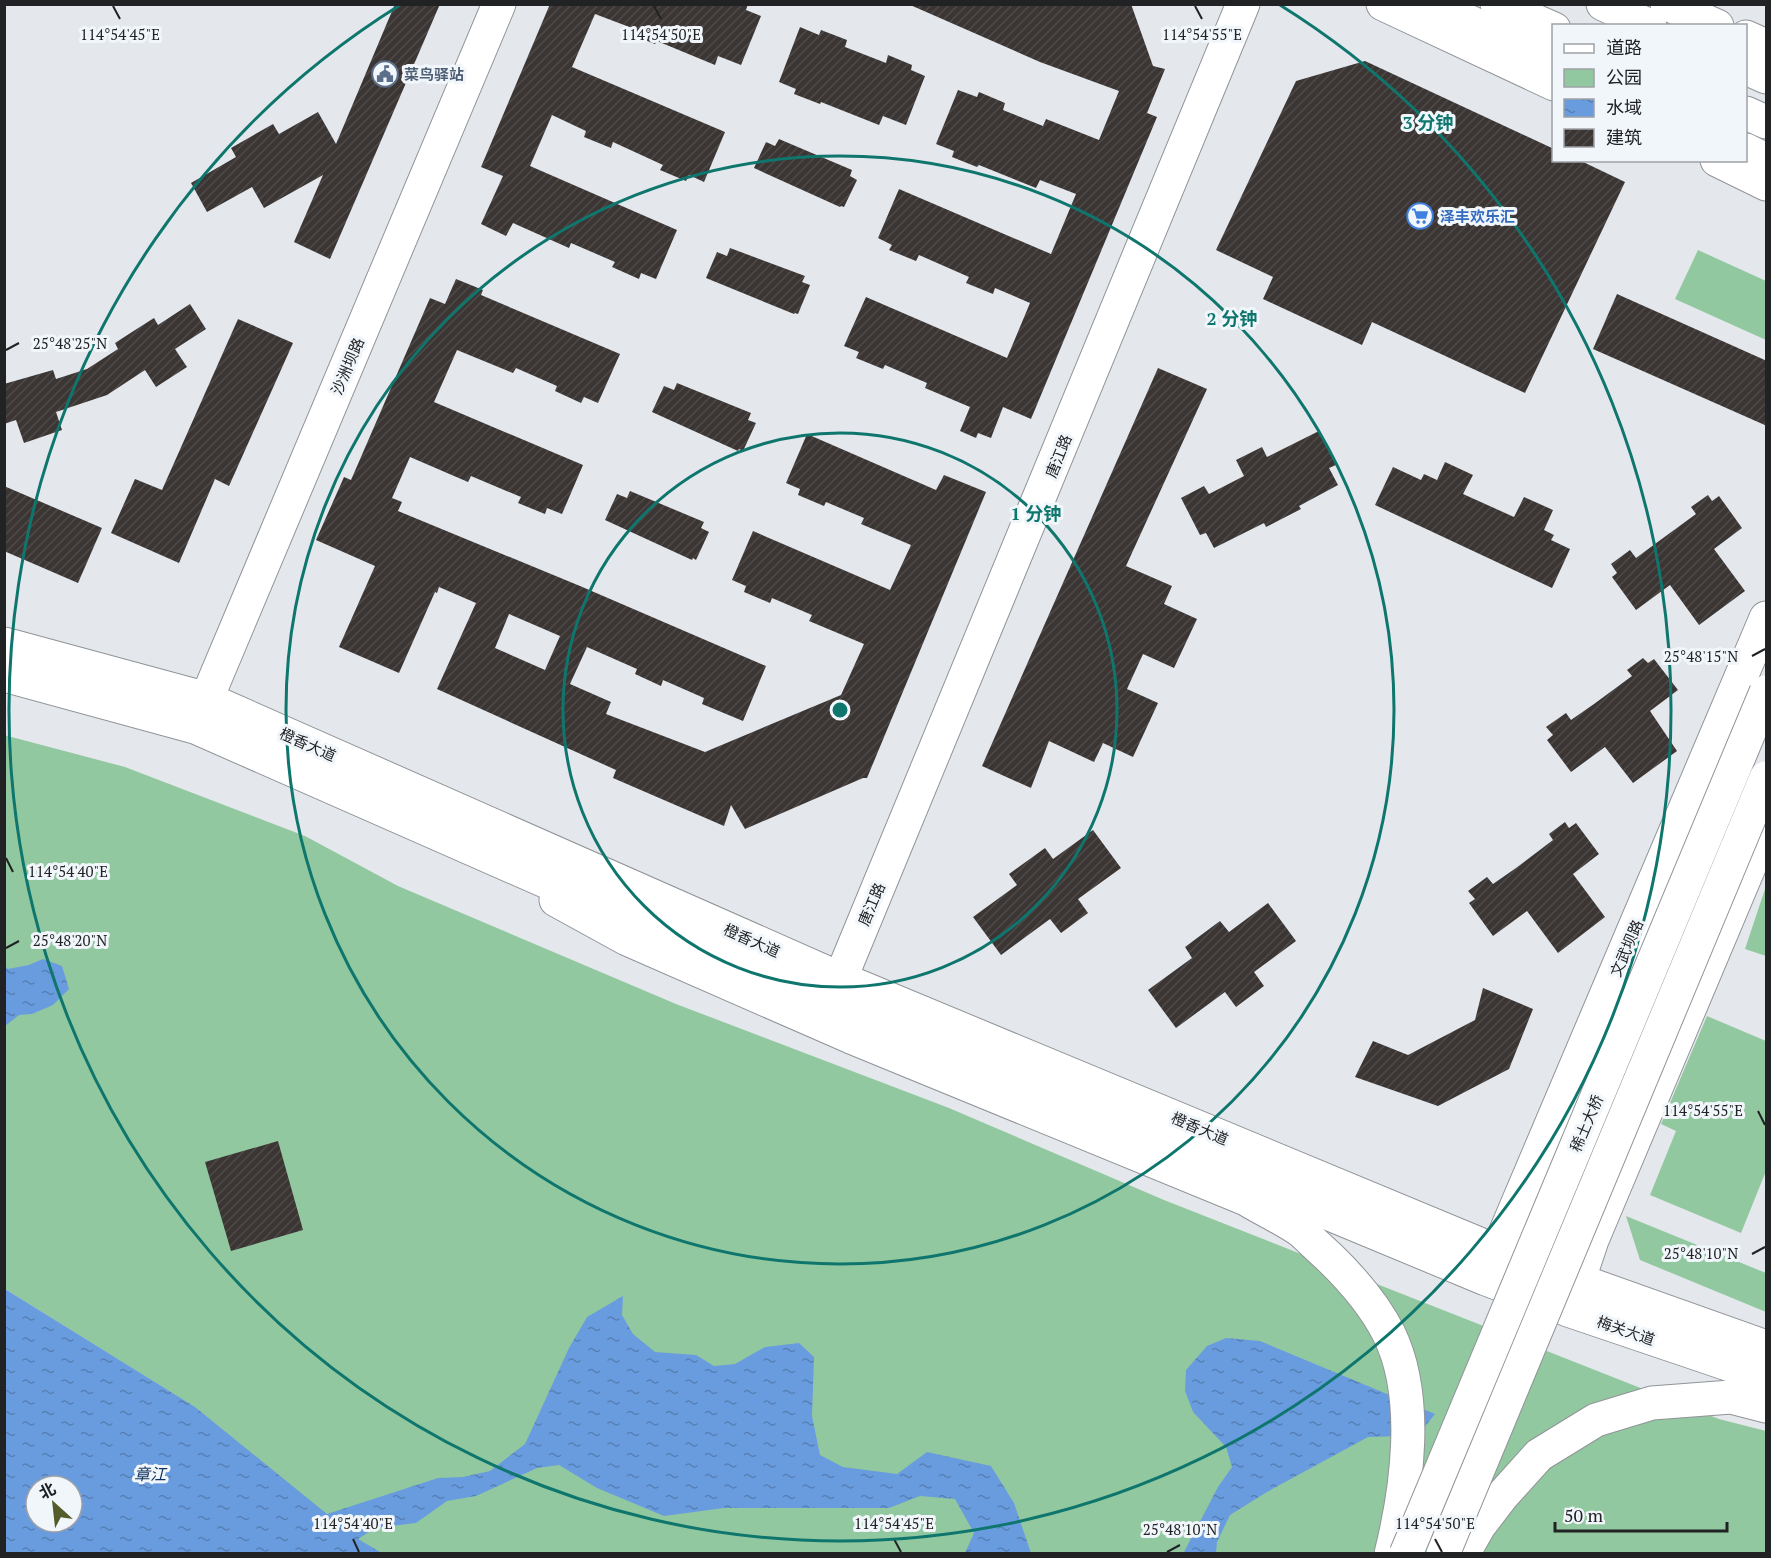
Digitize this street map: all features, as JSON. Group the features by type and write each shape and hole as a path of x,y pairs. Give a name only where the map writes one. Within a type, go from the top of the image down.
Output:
{"main road":[{"name":"沙洲坝路","path":"201,713 499,4"},
{"name":"唐江路","path":"835,992 1243,4"},
{"path":"1383,4 1552,83"},
{"path":"1431,4 1552,60"},
{"path":"1497,4 1552,28"},
{"path":"1603,4 1646,24"},
{"path":"1667,4 1712,24"},
{"path":"1687,4 1728,24"},
{"path":"1747,32 1767,41"},
{"path":"1747,37 1767,46"},
{"path":"1747,68 1767,77"},
{"path":"1747,113 1767,122"},
{"path":"1747,150 1767,160"},
{"path":"1721,162 1767,184"},
{"name":"文武坝路","path":"1491,1265 1767,618"},
{"name":"橙香大道","path":"4,644 201,713 835,992"},
{"name":"橙香大道","path":"4,675 201,713 418,824 835,992 1491,1265"},
{"name":"稀土大桥","path":"1406,1554 1767,692"},
{"path":"1443,1554 1767,778"},
{"path":"418,824 627,939 851,1037 1246,1199 1301,1231 1347,1274 1372,1305 1390,1336 1402,1370 1406,1404 1408,1463 1391,1554"},
{"path":"1573,1296 1592,1240 1767,827"},
{"name":"梅关大道","path":"1491,1265 1573,1296 1767,1377"},
{"name":"梅关大道","path":"1573,1296 1767,1347"},
{"path":"1463,1554 1479,1526 1502,1496 1539,1455 1596,1420 1652,1403 1731,1397 1767,1406"}],"green space":[{"path":"1698,250 1766,281 1766,340 1675,299"},
{"path":"4,735 125,767 305,836 398,886 676,1004 949,1108 1164,1200 1719,1419 1766,1431 1766,1553 382,1553 357,1540 194,1407 5,1289"},
{"path":"1766,886 1766,956 1745,949"},
{"path":"1707,1016 1766,1041 1766,1171 1741,1233 1650,1195 1676,1131 1661,1124"},
{"path":"1626,1216 1766,1273 1766,1312 1640,1260"}],"water":[{"path":"43,959 62,966 69,989 53,1005 32,1014 19,1015 5,1026 5,966 8,969 29,965"},
{"name":"章江","path":"5,1289 195,1407 327,1514 438,1478 463,1477 490,1471 525,1444 569,1348 587,1317 623,1296 622,1315 633,1334 655,1352 696,1355 714,1366 735,1364 765,1347 799,1343 814,1357 812,1416 820,1455 843,1467 897,1474 927,1452 991,1466 1014,1503 1031,1553 965,1553 974,1533 955,1499 920,1496 889,1508 724,1508 664,1516 597,1488 559,1465 537,1468 476,1496 447,1501 416,1523 375,1528 358,1539 382,1553 5,1553"},
{"path":"1226,1338 1260,1341 1435,1414 1423,1429 1406,1436 1368,1437 1267,1492 1230,1515 1217,1542 1216,1553 1183,1554 1218,1487 1232,1467 1226,1447 1193,1412 1185,1391 1186,1370 1207,1346"}],"building":[{"path":"395,4 440,4 330,259 294,242 323,175 264,208 252,187 207,212 191,183 236,157 231,148 273,124 279,134 318,112 336,144"},
{"path":"550,4 748,4 746,10 761,16 741,65 718,56 715,65 657,41 655,44 630,34 632,28 595,14 572,67 725,132 704,182 689,175 686,181 660,170 663,165 613,142 611,148 584,137 586,131 552,115 530,166 677,230 656,279 641,273 639,279 612,267 615,262 571,243 569,248 513,223 506,236 481,224 503,176 481,167"},
{"path":"908,4 1131,4 1153,66 1165,69 1147,113 1157,117 1031,419 1003,407 991,438 978,433 976,438 960,431 970,407 925,388 927,383 885,365 883,369 856,358 859,352 844,346 866,297 1007,358 1030,303 995,288 993,294 966,283 969,277 919,255 916,261 889,250 892,245 878,238 899,189 1051,254 1076,194 1040,180 1036,188 979,165 977,167 952,157 954,151 936,144 958,90 977,97 979,92 1005,103 1003,110 1043,126 1046,119 1099,140 1119,91 1040,62"},
{"path":"800,27 819,35 821,30 847,40 845,47 886,63 888,55 912,65 911,70 925,76 906,125 883,116 879,125 794,94 796,89 779,82"},
{"name":"泽丰欢乐汇","path":"1365,61 1552,148 1552,162 1583,162 1625,182 1525,393 1372,322 1362,345 1263,299 1273,277 1216,250 1296,81"},
{"path":"779,139 852,170 850,176 857,180 844,207 754,168 766,142 775,146"},
{"path":"730,248 805,276 802,282 810,285 798,314 706,278 717,252 727,256"},
{"path":"456,279 483,290 481,295 620,354 598,403 584,397 581,403 555,391 557,386 516,368 513,373 457,350 434,402 583,465 562,514 547,508 545,514 518,503 521,497 471,476 468,482 410,457 392,498 402,502 398,511 766,666 743,721 702,704 704,698 663,680 661,686 635,674 637,669 587,647 570,684 611,702 606,714 705,752 841,695 864,644 809,621 812,615 772,598 770,603 744,592 746,586 732,580 753,531 890,590 911,545 861,524 864,518 826,502 824,506 798,495 800,489 786,483 807,434 936,490 944,475 986,492 867,778 745,829 731,805 724,826 613,778 616,770 437,689 476,603 439,587 399,673 339,647 375,566 316,540 344,477 351,480 430,298 445,304","holes":["509,614 560,636 545,670 495,648"]},
{"path":"1617,294 1767,361 1767,426 1593,349"},
{"path":"190,304 206,329 175,349 187,367 156,387 145,370 107,395 56,412 62,430 24,443 16,420 4,424 4,384 53,370 56,379 87,369 118,349 115,343 154,318 158,325"},
{"path":"238,319 293,343 229,486 215,479 179,563 111,533 135,479 162,490"},
{"path":"1158,368 1207,389 1126,566 1172,586 1164,604 1197,619 1174,668 1143,654 1127,689 1158,703 1133,757 1103,743 1094,762 1049,741 1031,788 982,766"},
{"path":"677,383 751,413 748,420 756,423 743,451 739,449 738,451 652,412 664,386 674,390"},
{"path":"1319,431 1336,465 1329,468 1338,485 1299,506 1301,509 1266,527 1264,523 1214,548 1206,533 1200,535 1181,498 1204,486 1209,494 1244,476 1236,460 1262,447 1267,457"},
{"path":"1445,462 1473,475 1463,494 1514,517 1524,497 1553,510 1544,530 1554,535 1551,540 1570,549 1552,588 1375,505 1393,467 1421,480 1424,474 1437,480"},
{"path":"4,486 102,528 78,583 4,551"},
{"path":"630,491 704,522 701,528 709,532 696,560 605,520 617,494 627,498"},
{"path":"1708,495 1712,501 1719,496 1742,528 1714,549 1745,591 1699,625 1670,585 1636,610 1612,577 1617,573 1611,564 1630,550 1636,558 1696,514 1691,507"},
{"path":"1643,658 1648,663 1654,659 1678,690 1650,711 1677,751 1633,783 1605,747 1571,772 1547,740 1553,735 1546,727 1566,713 1571,720 1594,704 1632,676 1627,670"},
{"path":"1565,822 1569,828 1576,823 1599,854 1573,874 1605,917 1558,953 1527,911 1493,936 1469,903 1475,899 1468,891 1487,877 1493,884 1516,868 1553,840 1549,834"},
{"path":"1093,830 1121,868 1078,899 1088,913 1061,933 1050,919 1001,955 973,917 1017,885 1009,874 1045,848 1053,859"},
{"path":"1268,903 1296,941 1254,972 1264,986 1236,1007 1225,992 1176,1028 1148,990 1192,958 1185,947 1220,921 1229,932"},
{"path":"1483,988 1533,1009 1509,1069 1438,1106 1355,1077 1373,1041 1408,1055 1475,1020"},
{"path":"278,1141 303,1230 231,1251 205,1162"}],"place":[{"name":"菜鸟驿站","path":"385,74"},
{"name":"泽丰欢乐汇","path":"1420,216"}]}
